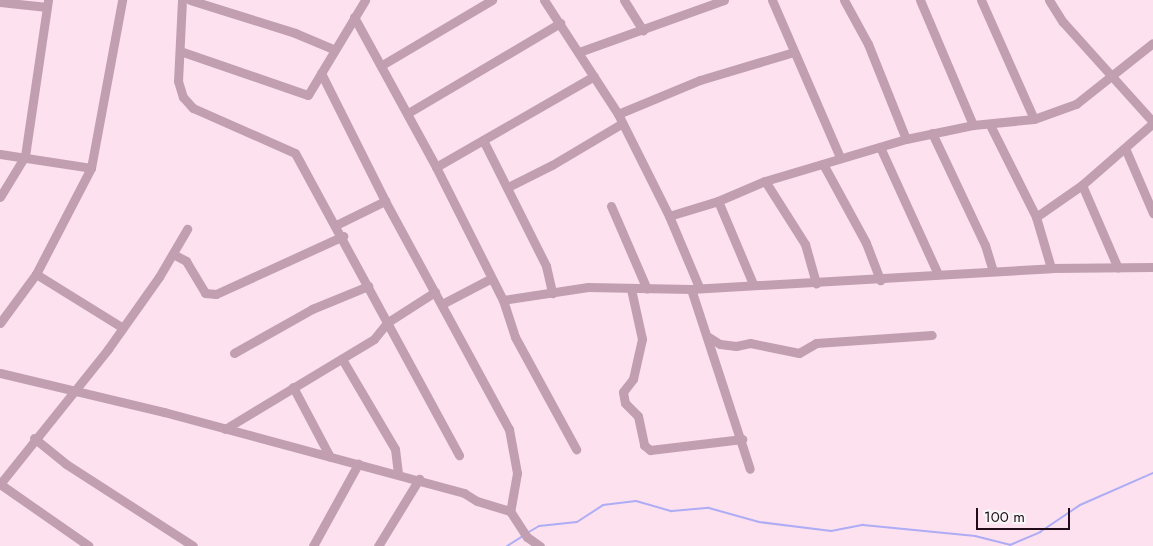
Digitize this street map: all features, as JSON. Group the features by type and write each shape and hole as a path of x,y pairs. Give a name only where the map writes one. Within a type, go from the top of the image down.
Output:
{"street":[{"path":"0,322 36,274 92,168 122,0"},
{"path":"182,0 178,81 183,97 193,108 295,153 343,236 458,455"},
{"path":"190,0 295,33 333,49"},
{"path":"180,51 308,95 333,49 364,0"},
{"path":"382,65 492,0"},
{"path":"544,0 580,52 618,114 621,124 669,216 695,288 707,336 742,439 750,469"},
{"path":"624,0 643,30"},
{"path":"580,52 643,30 697,4 724,0"},
{"path":"772,0 840,157"},
{"path":"844,0 868,44 906,139"},
{"path":"920,0 973,126"},
{"path":"981,0 1034,119"},
{"path":"1036,217 1082,185 1153,122 1063,22 1049,0"},
{"path":"0,2 47,3 25,156 0,198"},
{"path":"354,17 382,65 436,167 490,279 503,300 514,337 576,449"},
{"path":"408,113 560,24"},
{"path":"669,216 718,201 765,181 840,157 932,133 1034,119 1076,104 1113,77 1153,43"},
{"path":"618,114 700,80 794,52"},
{"path":"321,73 385,200 509,429 514,446 517,485 510,511"},
{"path":"436,167 594,76"},
{"path":"508,187 552,166 621,124"},
{"path":"990,125 1036,217 1051,268"},
{"path":"932,133 985,245 993,271"},
{"path":"483,140 546,266 552,293"},
{"path":"880,146 938,274"},
{"path":"1125,148 1153,213"},
{"path":"0,154 25,156 92,168"},
{"path":"823,164 866,243 880,280"},
{"path":"765,181 805,244 816,283"},
{"path":"1082,185 1118,268"},
{"path":"336,225 385,200"},
{"path":"718,201 753,284"},
{"path":"611,206 647,289"},
{"path":"89,546 0,484 34,438 75,391 122,328 173,254 187,229"},
{"path":"173,254 186,261 205,293 216,294 343,236"},
{"path":"503,300 588,287 631,289 695,288 880,280 938,274 1051,268 1153,267"},
{"path":"36,274 122,328"},
{"path":"442,304 490,279"},
{"path":"234,353 312,309 368,286"},
{"path":"631,289 642,339 633,379 623,392 625,403 638,416 644,445 650,450 742,439"},
{"path":"225,429 374,339 388,322 436,292"},
{"path":"707,336 720,344 736,346 750,343 799,353 816,343 932,335"},
{"path":"342,359 395,449 398,474"},
{"path":"0,373 419,479 510,511 527,538 540,546"},
{"path":"294,388 330,457"},
{"path":"34,438 66,464 193,546"},
{"path":"313,546 358,464"},
{"path":"378,546 419,479"}],"waterway":[{"path":"527,533 539,526 577,522 603,505 636,501 672,511 709,508 759,522 831,531 863,525 975,536 1010,545 1040,532 1080,505 1153,473"},
{"path":"507,546 523,536"}]}
